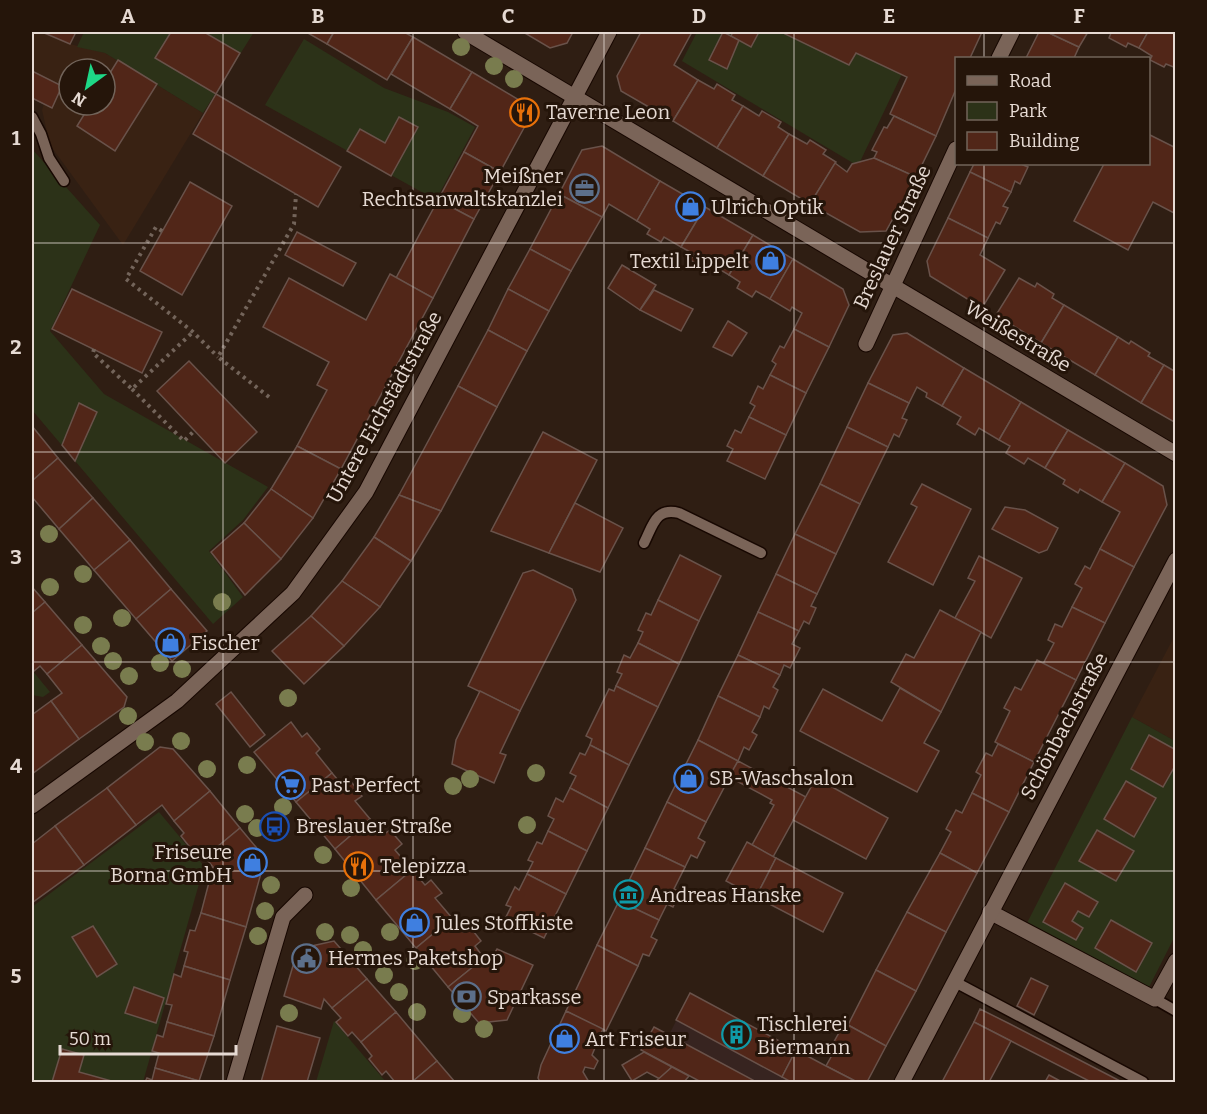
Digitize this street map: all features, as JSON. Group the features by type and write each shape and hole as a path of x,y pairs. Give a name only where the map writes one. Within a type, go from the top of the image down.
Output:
{"street":[{"name":"Weißestraße","path":"465,32 1176,454"},
{"name":"Untere Eichstädtstraße","path":"32,806 177,701 293,593 366,492 609,32"},
{"path":"1000,57 1012,32"},
{"name":"Breslauer Straße","path":"866,344 955,153"},
{"name":"Schönbachstraße","path":"902,1083 1176,560"},
{"path":"234,1083 283,917 305,895"},
{"path":"990,912 1155,999 1176,961"}],"lane":[{"path":"32,117 41,134 49,158 64,181"},
{"path":"644,543 657,518 669,510 761,553"},
{"path":"955,982 1143,1083"},
{"path":"1155,999 1176,1011"}],"path":[{"path":"218,357 294,224 296,194"},
{"path":"162,231 156,227 126,279 269,397"},
{"path":"132,389 193,332"},
{"path":"94,349 93,353 184,441 195,430"}],"shaded area":[{"path":"32,32 42,32 70,44 105,53 112,57 57,57 57,117 117,117 117,60 203,113 123,245 50,145 42,110 44,104 32,98"},
{"path":"1175,635 1175,741 1132,717"},
{"path":"690,993 857,1082 757,1082 669,1035"}],"green space":[{"path":"84,32 254,32 203,113 117,60 117,57 77,47"},
{"path":"697,32 922,32 858,166 682,61"},
{"path":"304,39 384,88 448,112 475,127 436,200 265,105"},
{"path":"32,149 100,225 50,331 104,394 268,487 243,520 209,551 243,597 213,624 32,410"},
{"path":"32,670 50,692 43,697 32,695"},
{"path":"1132,717 1175,741 1175,936 1148,989 1027,923"},
{"path":"159,812 204,866 143,1082 32,1082 32,907"},
{"path":"334,1021 386,1082 316,1082"}],"building":[{"path":"42,32 76,32 70,44"},
{"path":"171,32 204,32 240,53 216,94 155,58"},
{"path":"306,32 334,32 327,44"},
{"path":"334,32 404,32 413,37 387,80 327,44"},
{"path":"523,32 573,32 567,43 550,48"},
{"path":"641,32 692,32 674,65 698,80 673,121 621,91 617,76"},
{"path":"723,32 739,40 727,69 709,60"},
{"path":"733,32 759,32 751,47 731,36"},
{"path":"786,32 982,32 970,57 955,57 955,91 936,136 890,114 907,77 856,53 849,65 785,34"},
{"path":"1039,32 1047,32 1079,47 1074,57 1026,57"},
{"path":"1047,32 1088,32 1079,47"},
{"path":"1108,32 1148,32 1139,48 1128,43 1126,47 1109,38 1111,33"},
{"path":"1148,32 1176,32 1176,68 1166,64 1164,67 1150,60 1152,56 1139,48"},
{"path":"413,37 472,72 450,109 391,74"},
{"path":"118,60 157,84 115,151 77,126 83,117 117,117"},
{"path":"32,71 57,84 57,97 52,108 32,98"},
{"path":"472,72 529,106 531,115 500,172 464,152 478,126 450,109"},
{"path":"698,80 714,89 717,84 735,95 732,100 743,106 717,148 673,121"},
{"path":"216,94 341,167 318,207 193,134"},
{"path":"743,106 759,116 762,111 781,122 778,127 789,134 763,176 717,148"},
{"path":"894,116 936,136 916,177 874,158 877,152 872,150 884,127 887,128"},
{"path":"399,117 418,127 391,176 347,151 360,129 385,143"},
{"path":"789,134 807,144 810,140 826,150 823,154 836,162 810,204 763,176"},
{"path":"1150,135 1176,148 1176,214 1153,202 1128,250 1074,221 1103,165 1150,165"},
{"path":"602,146 660,181 637,221 609,204 602,217 559,194 582,150"},
{"path":"464,152 500,172 474,219 438,200"},
{"path":"874,158 916,177 886,231 860,232 810,204 835,163 847,172 852,164"},
{"path":"974,165 1023,165 1028,167 1020,184 1015,181 1011,192 970,172"},
{"path":"970,172 1011,192 1003,206 1008,208 1000,224 996,222 988,238 948,218"},
{"path":"660,181 705,207 681,247 664,237 661,242 647,234 650,229 637,221"},
{"path":"190,182 232,206 182,295 140,271"},
{"path":"559,194 602,217 571,271 530,249"},
{"path":"438,200 474,219 433,298 396,278"},
{"path":"705,207 753,235 729,275 709,263 706,269 690,260 694,254 681,247"},
{"path":"948,218 988,238 980,255 1005,270 982,308 930,276 927,261"},
{"path":"297,232 356,263 343,286 285,255"},
{"path":"753,235 793,259 770,299 756,291 752,297 737,288 740,282 729,275"},
{"path":"530,249 571,271 549,311 508,289"},
{"path":"793,259 843,289 849,305 829,347 794,329 802,313 792,307 790,311 770,299"},
{"path":"622,265 656,285 640,310 608,288"},
{"path":"390,274 433,298 341,469 297,446 327,390 317,385 329,362 263,327 289,278 366,320"},
{"path":"1019,278 1035,287 1037,283 1054,294 1052,298 1064,305 1041,343 996,315"},
{"path":"72,289 162,332 142,373 52,329"},
{"path":"508,289 549,311 527,351 488,330"},
{"path":"654,290 693,309 681,331 640,310"},
{"path":"1064,305 1118,337 1095,375 1041,343"},
{"path":"728,321 747,333 732,356 713,347"},
{"path":"794,329 829,347 806,393 770,375 776,364 772,361 780,346 784,348"},
{"path":"488,330 527,351 497,407 458,386"},
{"path":"907,333 964,368 942,406 926,397 927,393 917,387 909,403 868,383 893,335"},
{"path":"1118,337 1129,344 1131,341 1150,353 1148,356 1164,365 1141,403 1095,375"},
{"path":"189,361 257,432 225,463 157,391"},
{"path":"1164,365 1176,372 1176,423 1141,403"},
{"path":"964,368 1021,402 999,440 979,428 975,435 957,424 961,417 942,406"},
{"path":"770,375 806,393 786,435 749,417 755,406 750,403 758,386 763,389"},
{"path":"868,383 909,403 902,418 907,420 899,437 894,434 888,447 847,427"},
{"path":"458,386 497,407 441,511 399,495"},
{"path":"1021,402 1068,430 1045,468 1028,458 1024,464 1006,453 1010,446 999,440"},
{"path":"79,403 97,412 75,461 62,445"},
{"path":"749,417 786,435 765,479 727,461 733,449 727,446 735,430 741,433"},
{"path":"32,426 58,458 32,481"},
{"path":"847,427 888,447 860,504 820,484"},
{"path":"1068,430 1125,463 1102,502 1080,489 1078,493 1063,484 1065,480 1045,468"},
{"path":"543,432 597,460 549,553 491,531"},
{"path":"297,446 341,469 313,518 271,489"},
{"path":"58,458 93,498 59,529 32,497 32,481"},
{"path":"1125,463 1163,486 1167,505 1134,567 1100,549 1120,512 1102,502"},
{"path":"820,484 860,504 836,554 795,534"},
{"path":"922,484 971,509 933,585 888,562 917,507 911,504"},
{"path":"271,489 313,518 281,559 244,523"},
{"path":"399,495 441,511 411,561 374,537"},
{"path":"93,498 130,540 94,570 59,529"},
{"path":"575,503 623,528 600,572 549,553"},
{"path":"1005,507 1025,510 1058,528 1047,550 1039,553 992,529"},
{"path":"244,523 281,559 245,595 211,552"},
{"path":"795,534 836,554 817,594 776,574"},
{"path":"374,537 411,561 380,607 342,581"},
{"path":"130,540 171,589 136,619 94,570"},
{"path":"1100,549 1134,567 1105,623 1072,607 1082,588 1075,584 1085,566 1090,569"},
{"path":"680,555 721,576 699,621 658,600"},
{"path":"979,556 1022,578 991,638 955,618 975,581 968,578"},
{"path":"533,570 572,589 576,600 520,711 468,686 523,573"},
{"path":"776,574 817,594 811,606 816,608 809,624 804,621 799,631 758,612"},
{"path":"342,581 380,607 344,646 311,616"},
{"path":"32,587 45,602 32,613"},
{"path":"171,589 207,631 172,661 136,619"},
{"path":"658,600 699,621 679,664 638,643 643,632 638,630 646,613 651,615"},
{"path":"45,602 82,645 47,674 40,666 34,671 32,669 32,613"},
{"path":"1072,607 1105,623 1076,680 1043,664 1054,643 1048,640 1055,624 1062,627"},
{"path":"940,610 981,632 941,712 891,682 906,654 914,658"},
{"path":"758,612 799,631 792,644 800,648 790,668 784,665 780,675 738,655"},
{"path":"311,616 344,646 304,684 272,651"},
{"path":"638,643 679,664 658,707 616,686 622,674 617,672 624,655 630,658"},
{"path":"82,645 127,697 124,707 79,739 51,701 62,693 47,674"},
{"path":"738,655 780,675 773,687 778,690 769,709 764,706 760,717 718,696"},
{"path":"1037,660 1076,680 1034,762 995,742 1010,711 1004,708 1015,687 1021,690"},
{"path":"616,686 658,707 629,765 590,745 592,739 586,736 609,689 614,691"},
{"path":"900,688 941,712 924,743 939,751 917,792 800,731 823,689 882,721"},
{"path":"480,691 520,711 500,753 506,755 494,783 452,764 456,740"},
{"path":"231,692 265,735 250,747 216,704"},
{"path":"718,696 760,717 752,732 757,735 749,750 744,747 738,761 698,740"},
{"path":"51,701 79,739 32,774 32,711 33,714"},
{"path":"291,722 302,737 307,733 320,749 316,753 332,773 296,802 254,752"},
{"path":"1149,735 1176,750 1176,764 1163,787 1131,769"},
{"path":"698,740 738,761 706,822 667,802"},
{"path":"998,744 1034,762 1009,812 972,793 981,775 976,772 986,753 992,756"},
{"path":"590,745 629,765 608,808 570,788 576,776 570,773 580,753 585,755"},
{"path":"160,747 173,749 210,791 174,821 162,805 136,825 107,788"},
{"path":"738,761 806,797 773,857 752,845 774,805 770,803 772,800 729,777"},
{"path":"332,773 343,786 350,780 362,796 355,801 370,819 335,849 296,802"},
{"path":"816,778 888,818 866,859 793,820"},
{"path":"1126,781 1156,798 1134,837 1104,819"},
{"path":"107,788 136,825 84,865 55,826"},
{"path":"570,788 608,808 587,851 548,831 554,819 548,816 556,798 563,802"},
{"path":"210,791 240,828 205,857 196,847 192,850 181,836 184,833 174,821"},
{"path":"972,793 1009,812 977,873 940,853 951,832 946,829 956,810 962,813"},
{"path":"667,802 706,822 698,838 705,842 697,858 691,855 685,867 645,848"},
{"path":"370,819 383,835 390,830 402,844 395,850 412,870 376,900 335,849"},
{"path":"55,826 84,865 33,902 32,844"},
{"path":"240,828 261,853 263,866 246,927 201,913 213,867 205,857"},
{"path":"1097,830 1134,851 1116,881 1079,861"},
{"path":"548,831 587,851 566,894 527,874 533,862 528,860 537,842 542,844"},
{"path":"747,842 776,858 756,897 726,881"},
{"path":"645,848 685,867 674,889 680,892 673,907 667,904 659,920 619,901"},
{"path":"940,853 977,873 946,932 907,912"},
{"path":"776,858 843,893 823,932 756,897"},
{"path":"412,870 425,885 431,880 442,893 435,898 452,918 416,948 376,900"},
{"path":"527,874 566,894 544,938 505,919 511,907 506,905 515,887 519,890"},
{"path":"1065,883 1098,902 1089,917 1078,911 1072,921 1083,928 1076,940 1043,922"},
{"path":"619,901 659,920 651,937 657,940 649,956 643,954 638,966 597,945"},
{"path":"907,912 946,932 916,991 876,970"},
{"path":"201,913 246,927 230,980 184,966 188,952 184,951 190,930 195,931"},
{"path":"452,918 463,932 470,927 481,941 475,946 484,958 448,987 416,948"},
{"path":"1111,920 1152,943 1136,972 1095,948"},
{"path":"93,926 117,964 97,977 72,937"},
{"path":"334,941 367,979 332,1008 324,999 321,1009 284,996 298,949"},
{"path":"597,945 638,966 606,1031 566,1011"},
{"path":"497,949 533,965 507,1020 479,1023 448,987 484,958 489,963"},
{"path":"184,966 230,980 214,1036 167,1022 172,1005 166,1004 174,974 181,977"},
{"path":"876,970 916,991 886,1046 848,1025"},
{"path":"1031,978 1048,986 1034,1015 1017,1006"},
{"path":"367,979 396,1012 361,1042 352,1032 348,1036 336,1022 341,1018 332,1008"},
{"path":"134,987 164,998 156,1023 125,1013"},
{"name":"Tischlerei Biermann","path":"690,993 796,1050 782,1077 676,1020"},
{"path":"980,1009 1122,1082 1091,1082 974,1022"},
{"path":"566,1011 603,1029 592,1055 598,1061 594,1069 585,1067 583,1072 589,1082 540,1082 538,1078 541,1065"},
{"path":"396,1012 437,1061 412,1082 395,1082 386,1071 382,1075 369,1059 372,1056 361,1042"},
{"path":"167,1022 214,1036 199,1081 155,1068 159,1053 152,1051 157,1035 163,1037"},
{"path":"974,1022 1011,1041 989,1082 942,1082"},
{"path":"848,1025 886,1046 867,1082 857,1082 826,1066 831,1057 827,1054 840,1031 844,1033"},
{"path":"277,1026 320,1038 307,1082 261,1082"},
{"path":"654,1027 753,1080 752,1082 701,1082 641,1050"},
{"path":"62,1049 84,1055 79,1072 115,1082 52,1082"},
{"path":"796,1050 857,1082 791,1082 782,1077"},
{"path":"644,1052 672,1067 660,1079 647,1072 632,1081 622,1065"},
{"path":"437,1061 455,1082 412,1082"},
{"path":"672,1067 689,1076 684,1082 655,1082"},
{"path":"155,1068 199,1082 145,1082 147,1078 152,1080"},
{"path":"1049,1075 1062,1082 1045,1082"}],"place":[{"name":"Taverne Leon","path":"525,112"},
{"name":"Meißner Rechtsanwaltskanzlei","path":"584,188"},
{"name":"Ulrich Optik","path":"690,207"},
{"name":"Textil Lippelt","path":"770,261"},
{"name":"Fischer","path":"170,643"},
{"name":"SB-Waschsalon","path":"688,778"},
{"name":"Past Perfect","path":"290,785"},
{"name":"Breslauer Straße","path":"275,826"},
{"name":"Friseure Borna GmbH","path":"253,863"},
{"name":"Telepizza","path":"359,866"},
{"name":"Andreas Hanske","path":"628,895"},
{"name":"Jules Stoffkiste","path":"414,923"},
{"name":"Hermes Paketshop","path":"307,958"},
{"name":"Sparkasse","path":"466,997"},
{"name":"Tischlerei Biermann","path":"736,1035"},
{"name":"Art Friseur","path":"564,1039"}]}
